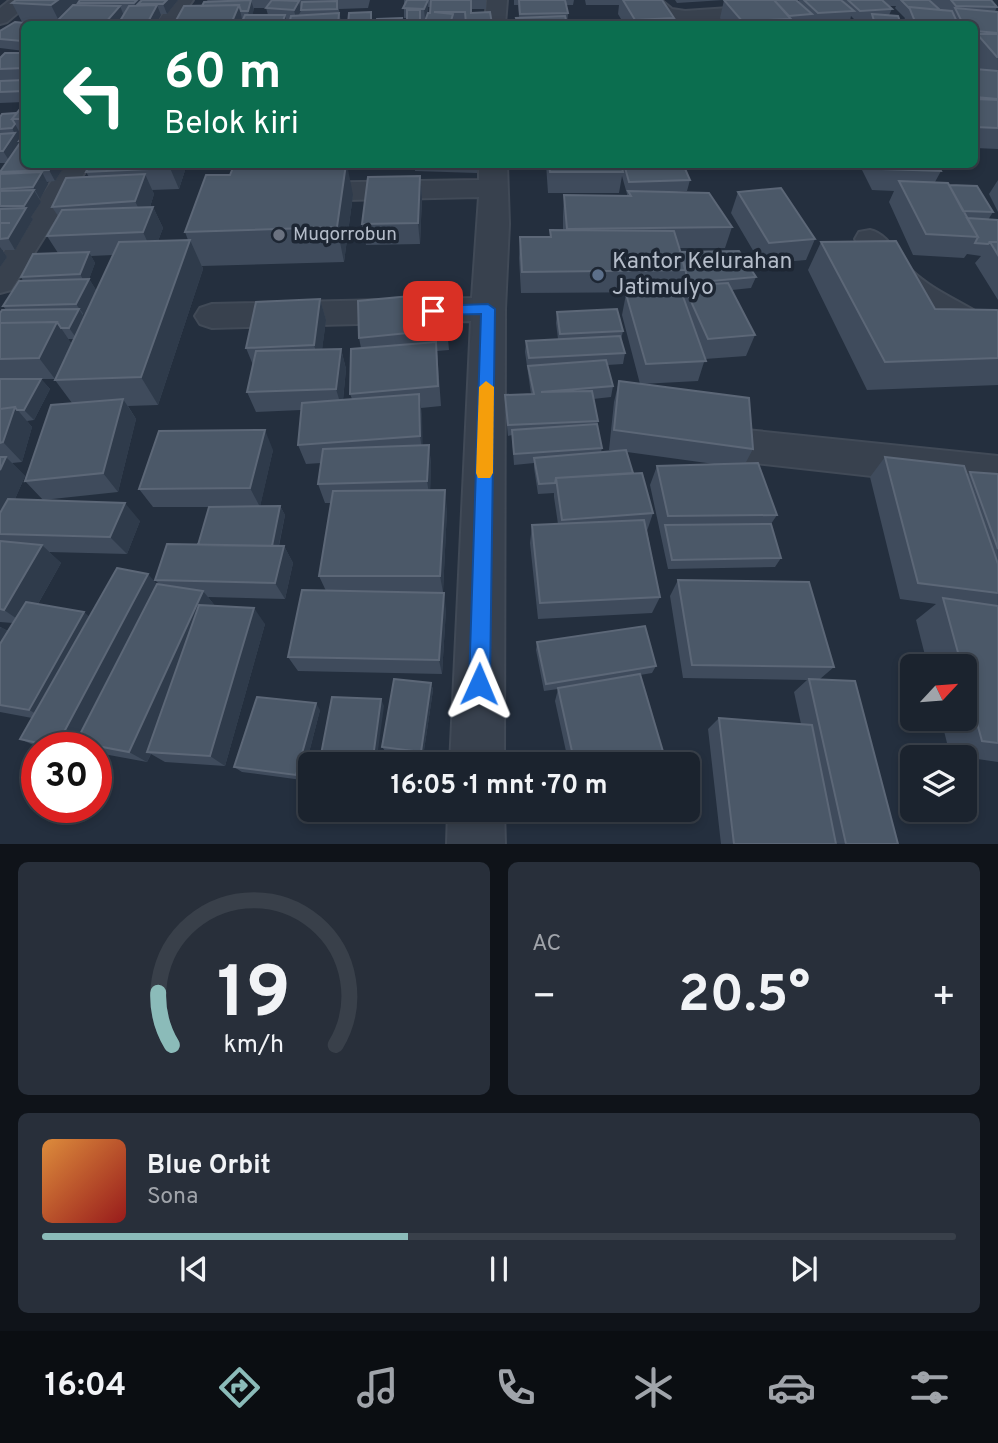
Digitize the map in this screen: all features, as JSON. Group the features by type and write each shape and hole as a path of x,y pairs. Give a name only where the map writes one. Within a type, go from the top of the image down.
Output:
{"street":[{"path":"0,18 23,0"},
{"path":"168,21 183,0"},
{"path":"495,21 497,0"},
{"path":"650,0 654,8 666,16 729,14"},
{"path":"0,282 74,168"},
{"path":"289,192 494,176 488,309 477,752"},
{"path":"870,239 896,274 909,286 962,316 986,333 998,346"},
{"path":"212,316 488,309"},
{"path":"746,446 998,473"},
{"path":"476,844 477,822"}],"building":[{"path":"16,0 58,0 51,5 12,3"},
{"path":"80,0 137,0 134,3 78,3"},
{"path":"142,0 167,0 163,4 138,4"},
{"path":"251,0 248,11 241,11 239,5 202,6 204,2"},
{"path":"272,0 299,1 294,10 266,8"},
{"path":"407,0 428,0 424,9 403,8"},
{"path":"431,0 471,0 471,13 490,12 492,21 466,21 465,12 434,12 453,14 451,21 425,21 430,13"},
{"path":"519,0 565,0 568,13 520,14"},
{"path":"623,0 662,0 674,18 635,20"},
{"path":"724,0 774,0 791,19 742,21"},
{"path":"774,0 796,0 812,14 789,16"},
{"path":"804,0 841,0 854,11 818,13"},
{"path":"848,0 882,0 892,9 860,11"},
{"path":"901,0 929,0 940,10 909,7 910,9"},
{"path":"951,0 991,0 997,7 956,6"},
{"path":"337,1 337,9 301,10 302,2"},
{"path":"73,5 120,6 107,21 57,21"},
{"path":"157,5 149,20 120,21 129,6"},
{"path":"239,5 232,21 176,21 184,6"},
{"path":"909,7 952,11 957,21 915,21"},
{"path":"955,8 998,12 998,33 978,31 978,21 962,21"},
{"path":"407,10 420,10 420,21 407,21"},
{"path":"371,12 371,21 348,21 349,13"},
{"path":"339,13 338,21 290,21 291,16"},
{"path":"872,14 898,16 900,21 874,21"},
{"path":"245,15 285,15 283,21 242,21"},
{"path":"565,16 566,21 517,21 516,18"},
{"path":"402,18 402,21 377,19"},
{"path":"15,22 21,23 21,41 0,39 0,31"},
{"path":"978,34 998,34 997,57 978,35"},
{"path":"5,53 21,53 21,68 0,69 0,58"},
{"path":"978,69 998,71 998,99 978,97"},
{"path":"21,80 21,91 0,92 0,81"},
{"path":"978,99 998,100 998,128 978,127"},
{"path":"21,108 21,119 12,119"},
{"path":"17,113 12,119 15,124 12,128 0,129 2,114"},
{"path":"15,133 3,151 0,151 0,134"},
{"path":"20,143 21,168 50,168 49,170 0,172"},
{"path":"88,168 170,168 86,172"},
{"path":"233,168 345,168 337,227 185,232 206,175 230,175"},
{"path":"550,168 622,168 623,172 550,172"},
{"path":"625,168 685,168 690,180 629,182"},
{"path":"939,168 941,171 882,169"},
{"path":"42,172 33,187 0,189 0,174"},
{"path":"145,174 135,201 52,207 66,178"},
{"path":"420,176 418,223 362,224 368,177"},
{"path":"899,181 948,183 978,237 926,234"},
{"path":"949,185 977,186 993,212 963,211"},
{"path":"781,188 815,239 769,243 738,192"},
{"path":"34,190 24,206 0,206 0,191"},
{"path":"628,191 709,193 732,227 567,229 564,195 631,196"},
{"path":"153,207 143,232 47,236 62,210"},
{"path":"26,208 8,238 0,239 0,209"},
{"path":"967,218 998,220 998,242 975,243 978,237"},
{"path":"550,230 674,231 686,270 522,272 520,237 551,237"},
{"path":"190,240 141,377 55,380 119,242"},
{"path":"896,241 935,309 998,311 998,358 885,362 821,242"},
{"path":"990,242 998,242 998,255"},
{"path":"739,251 756,277 689,283 680,252"},
{"path":"89,252 80,274 21,277 33,254"},
{"path":"89,279 76,304 3,306 19,281"},
{"path":"728,283 755,335 708,339 684,286"},
{"path":"681,291 706,361 646,364 626,294"},
{"path":"442,293 447,329 359,338 358,301"},
{"path":"320,299 314,345 246,348 256,302"},
{"path":"79,309 69,328 61,328 57,322 0,323 2,310"},
{"path":"617,309 623,331 560,334 557,312"},
{"path":"57,322 39,358 0,359 0,323"},
{"path":"620,336 625,353 529,358 526,341"},
{"path":"436,342 438,386 350,394 351,349"},
{"path":"341,349 336,389 247,392 256,351"},
{"path":"606,360 613,386 541,392 592,391 598,421 508,425 505,395 534,394 528,366"},
{"path":"0,379 41,379 24,410 17,410 15,407 0,409"},
{"path":"619,381 749,398 753,449 614,430"},
{"path":"419,394 420,436 298,445 302,403"},
{"path":"123,399 103,473 25,481 51,405"},
{"path":"15,407 3,442 0,443 0,409"},
{"path":"597,424 602,448 514,454 512,430"},
{"path":"265,430 250,488 139,489 159,431"},
{"path":"429,445 427,481 318,484 323,449"},
{"path":"626,450 633,473 556,478 555,483 539,484 534,458"},
{"path":"0,457 6,457 0,470"},
{"path":"885,457 964,466 998,564 998,593 918,583"},
{"path":"758,463 777,515 668,516 657,466"},
{"path":"970,472 998,474 998,549"},
{"path":"642,473 653,513 562,520 556,478"},
{"path":"445,490 440,576 319,576 333,491"},
{"path":"8,499 125,503 110,537 0,534 0,513"},
{"path":"280,506 272,546 198,545 209,507"},
{"path":"644,520 660,597 540,603 532,525"},
{"path":"771,524 781,558 672,560 665,525"},
{"path":"0,541 42,545 4,610 0,609"},
{"path":"167,544 284,546 275,583 155,580"},
{"path":"117,568 148,574 64,732 24,732"},
{"path":"678,580 809,582 834,667 692,665"},
{"path":"157,584 203,591 129,752 112,749 112,732 81,732"},
{"path":"302,590 444,593 439,660 288,657"},
{"path":"943,598 998,606 998,743 982,741 977,723 977,654 958,654"},
{"path":"26,602 84,612 29,710 0,705 0,644"},
{"path":"199,605 254,608 210,756 147,752"},
{"path":"645,626 656,666 546,684 537,642"},
{"path":"640,674 663,752 572,752 558,688"},
{"path":"394,679 431,683 421,752 382,747"},
{"path":"809,679 855,681 898,844 846,844"},
{"path":"257,697 316,703 302,752 298,752 296,775 234,767"},
{"path":"332,697 381,699 374,752 321,752"},
{"path":"719,718 812,725 836,844 734,844"}],"slow traffic":[{"path":"484,473 486,387"}],"place":[{"name":"Muqorrobun","path":"279,235"},
{"name":"Kantor Kelurahan Jatimulyo","path":"598,275"}],"route":[{"path":"433,311 488,309 479,684"}]}
